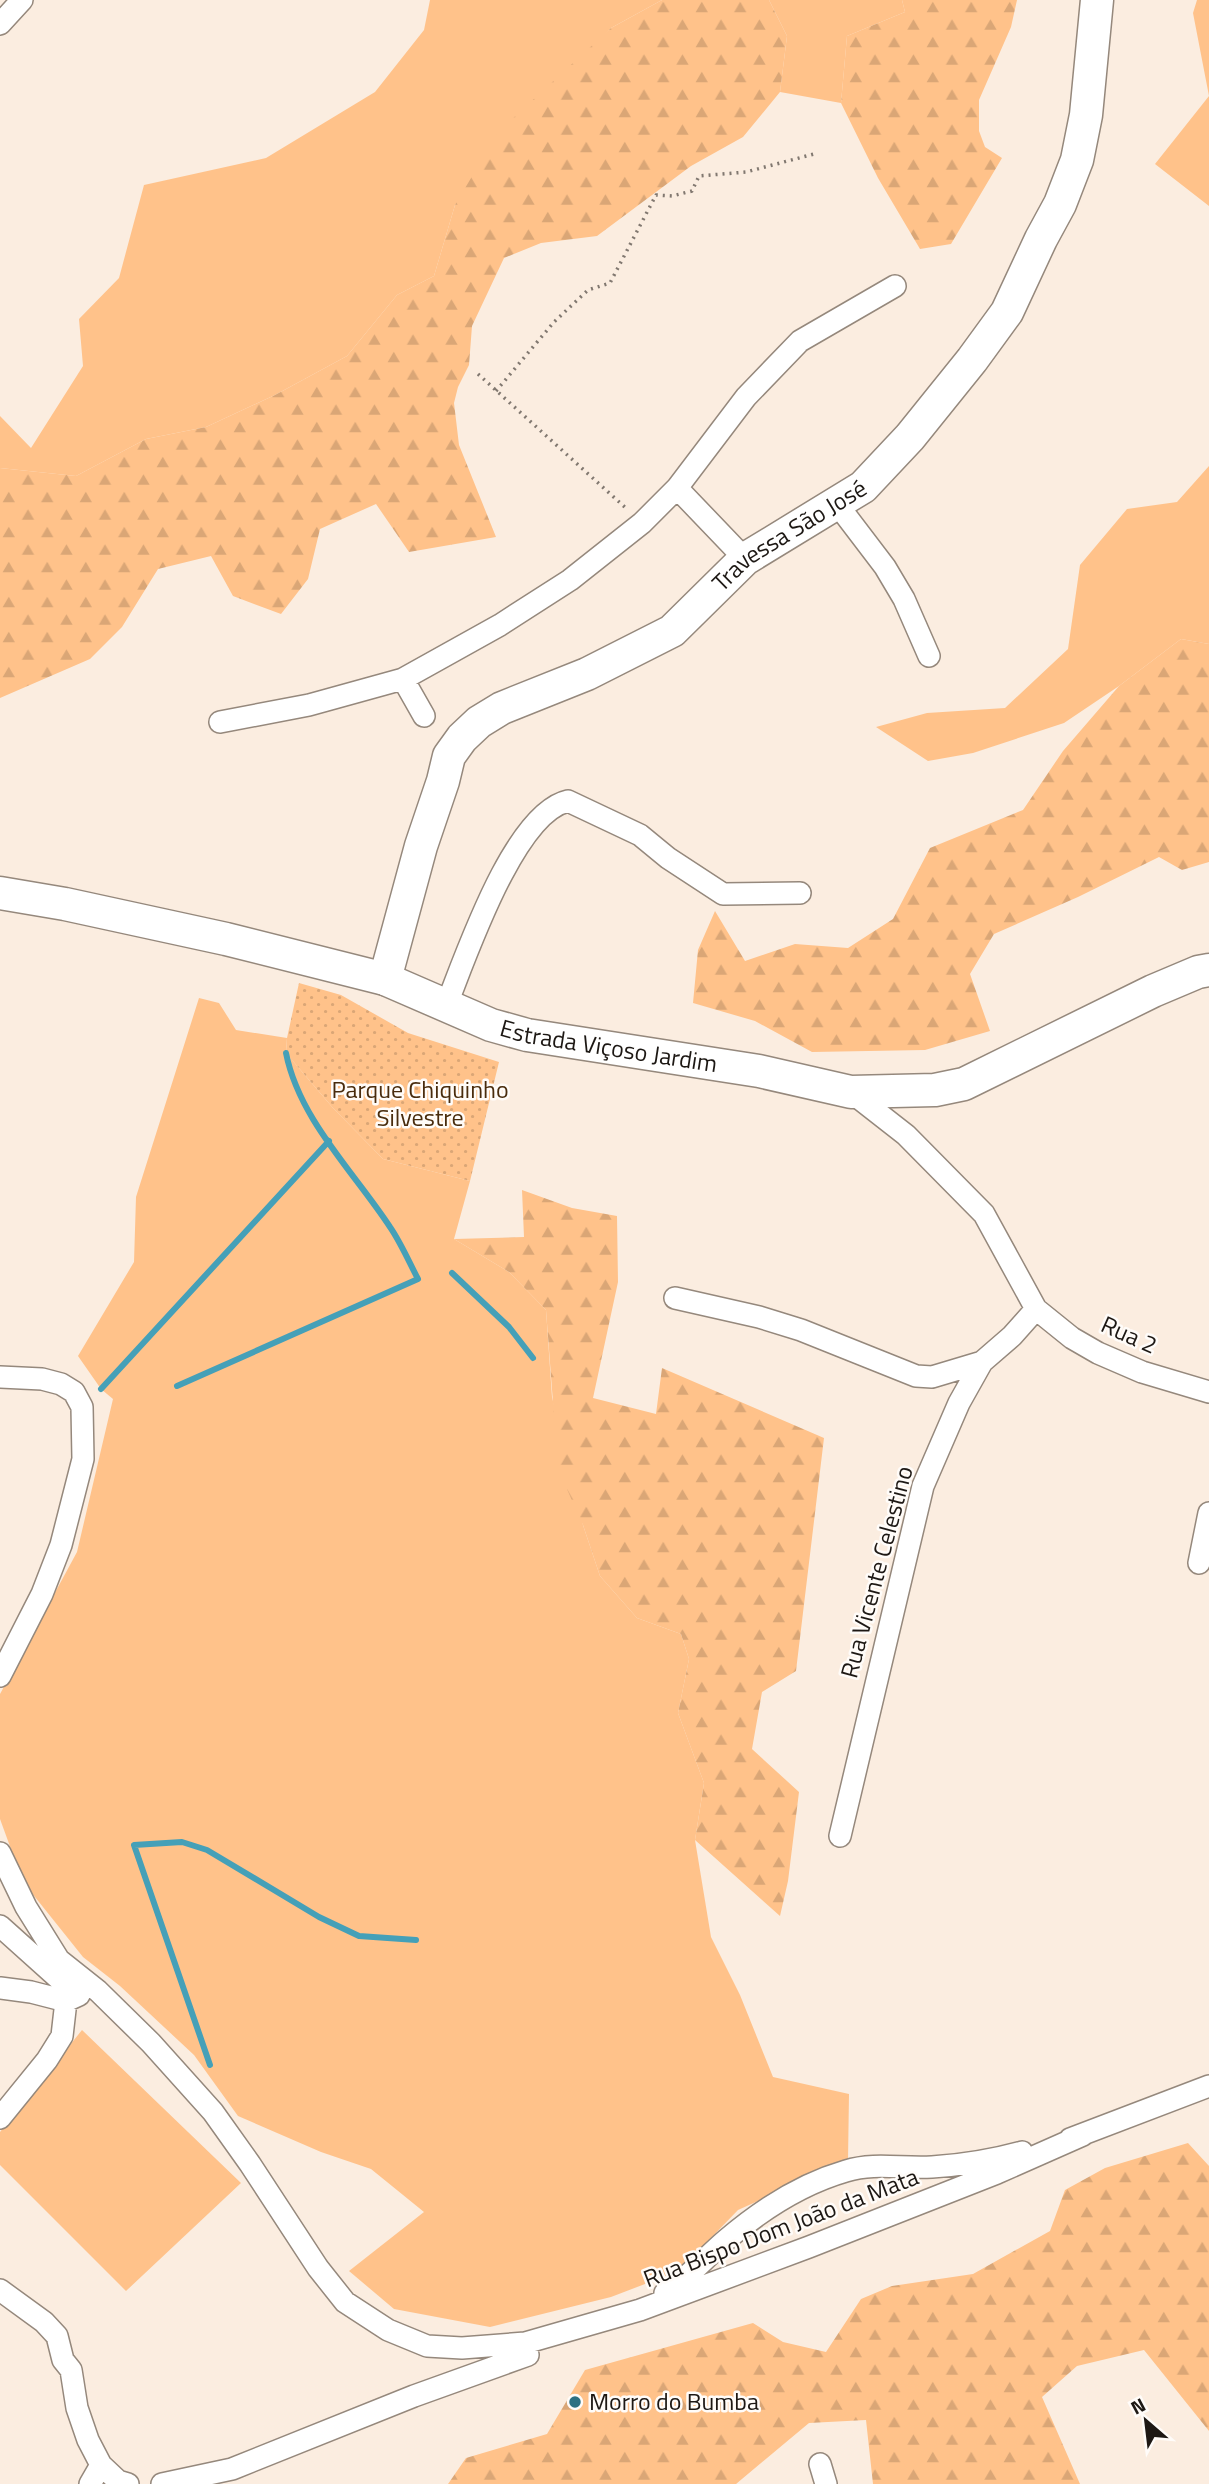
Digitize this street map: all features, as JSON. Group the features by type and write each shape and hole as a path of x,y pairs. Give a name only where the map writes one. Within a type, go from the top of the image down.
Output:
{"street":[{"path":"0,24 22,0"},
{"name":"Travessa São José","path":"385,979 449,756 462,737 479,722 502,708 587,674 672,631 745,559 863,487 910,437 1007,312 1060,204 1077,160 1086,116 1097,0"},
{"path":"220,722 309,705 403,679 500,625 570,580 642,523 677,488 746,397 800,341 895,286"},
{"path":"677,488 745,559"},
{"path":"837,504 886,567 904,599 929,656"},
{"path":"403,679 424,716"},
{"path":"446,1006 488,905 511,859 525,834 556,804 568,801 640,835 668,858 723,894 800,893"},
{"name":"Estrada Viçoso Jardim","path":"0,893 65,904 226,939 385,979 491,1025 527,1035 759,1071 851,1092 935,1090 964,1084 1153,991 1209,970"},
{"path":"851,1092 906,1135 984,1214 1036,1309"},
{"path":"675,1298 759,1317 801,1330 916,1376 932,1377 982,1362"},
{"name":"Rua Vicente Celestino","path":"840,1836 923,1486 959,1402 982,1362 1036,1309"},
{"name":"Rua 2","path":"1036,1309 1072,1338 1098,1353 1142,1372 1209,1392"},
{"path":"0,1377 43,1378 74,1392 82,1407 83,1459 61,1545 42,1594 0,1676"},
{"path":"1199,1563 1209,1513"},
{"path":"0,1853 26,1907 80,1996"},
{"path":"0,1926 80,1996 150,2043 213,2112 318,2267 345,2302 388,2330 427,2346 463,2348 525,2343 640,2310"},
{"path":"0,1987 80,1996"},
{"path":"0,2118 47,2060 62,2036 80,1996"},
{"name":"Rua Bispo Dom João da Mata","path":"640,2310 959,2188 1149,2107 1209,2086"},
{"name":"Rua Bispo Dom João da Mata","path":"640,2310 683,2282 756,2214 802,2188 846,2171 873,2165 930,2167 1005,2157 1083,2135"},
{"path":"0,2290 44,2322 57,2336 63,2360 71,2370 81,2418 101,2465 118,2481 128,2484"},
{"path":"162,2484 232,2469 414,2396 528,2355 525,2343"},
{"path":"90,2484 101,2465"}],"path":[{"path":"496,391 554,322 589,290 610,283 656,195 672,196 692,191 699,176 746,172 814,154"},
{"path":"478,374 642,523"}],"green space":[{"path":"430,0 662,0 611,28 455,205 434,276 397,295 347,356 275,395 206,427 146,439 76,476 0,468 0,416 31,448 83,366 79,319 119,278 144,185 266,158 375,92 424,30"},
{"path":"662,0 769,0 787,36 780,92 743,137 691,166 597,236 541,243 504,258 472,326 469,365 458,387 454,403 459,445 496,537 409,552 376,504 320,529 308,579 281,614 233,596 211,556 158,569 122,627 90,659 0,698 0,468 76,476 146,439 206,427 275,395 347,356 397,295 434,276 455,205 499,131 611,28"},
{"path":"769,0 902,0 905,12 847,36 841,103 780,92 787,36"},
{"path":"902,0 1017,0 1011,27 979,100 979,131 985,147 1002,158 951,244 920,249 878,178 841,103 847,36 905,12"},
{"path":"1197,0 1209,0 1209,96 1193,13"},
{"path":"1209,96 1209,206 1155,164"},
{"path":"1209,466 1209,644 1181,639 1064,723 973,753 928,761 876,727 927,713 1005,708 1068,649 1080,565 1127,509 1177,502"},
{"path":"1181,639 1209,644 1209,862 1182,870 1159,857 994,934 970,974 990,1031 925,1050 812,1052 755,1021 693,1003 698,950 715,911 745,961 795,944 848,948 893,919 930,848 1023,810 1063,751 1119,686"},
{"name":"Parque Chiquinho Silvestre","path":"299,983 341,995 408,1033 499,1062 470,1181 383,1159 333,1108 286,1053"},
{"path":"199,998 219,1003 236,1030 287,1038 286,1053 333,1108 383,1159 470,1181 454,1239 509,1272 546,1310 552,1397 583,1525 600,1576 637,1618 681,1634 689,1659 678,1713 704,1783 695,1840 711,1937 740,1995 773,2077 849,2094 848,2160 738,2210 679,2271 611,2297 490,2327 394,2309 349,2271 424,2212 371,2169 321,2152 238,2116 194,2055 120,1986 83,1957 23,1882 0,1819 0,1694 77,1552 113,1399 101,1389 78,1356 134,1262 136,1197"},
{"path":"522,1190 572,1208 617,1216 618,1282 593,1398 656,1414 662,1368 824,1438 796,1671 762,1692 752,1749 799,1792 788,1881 780,1916 695,1840 704,1783 678,1713 689,1659 681,1634 637,1618 600,1576 583,1525 558,1469 546,1310 509,1272 454,1239 524,1237"},
{"path":"82,2030 241,2183 126,2291 0,2165 0,2132"},
{"path":"1188,2143 1209,2166 1209,2431 1144,2350 1077,2366 1042,2397 1080,2484 873,2484 866,2420 809,2423 736,2484 448,2484 466,2458 547,2434 585,2370 753,2323 783,2342 826,2352 861,2299 892,2286 973,2274 1050,2231 1065,2190 1105,2168"}],"waterway":[{"path":"177,1386 418,1279 390,1227 315,1123 293,1077 286,1053"},
{"path":"101,1389 329,1141"},
{"path":"452,1273 509,1327 533,1358"},
{"path":"210,2065 134,1845 182,1842 207,1850 319,1917 359,1936 416,1940"}],"place":[{"name":"Morro do Bumba","path":"575,2402"}]}
